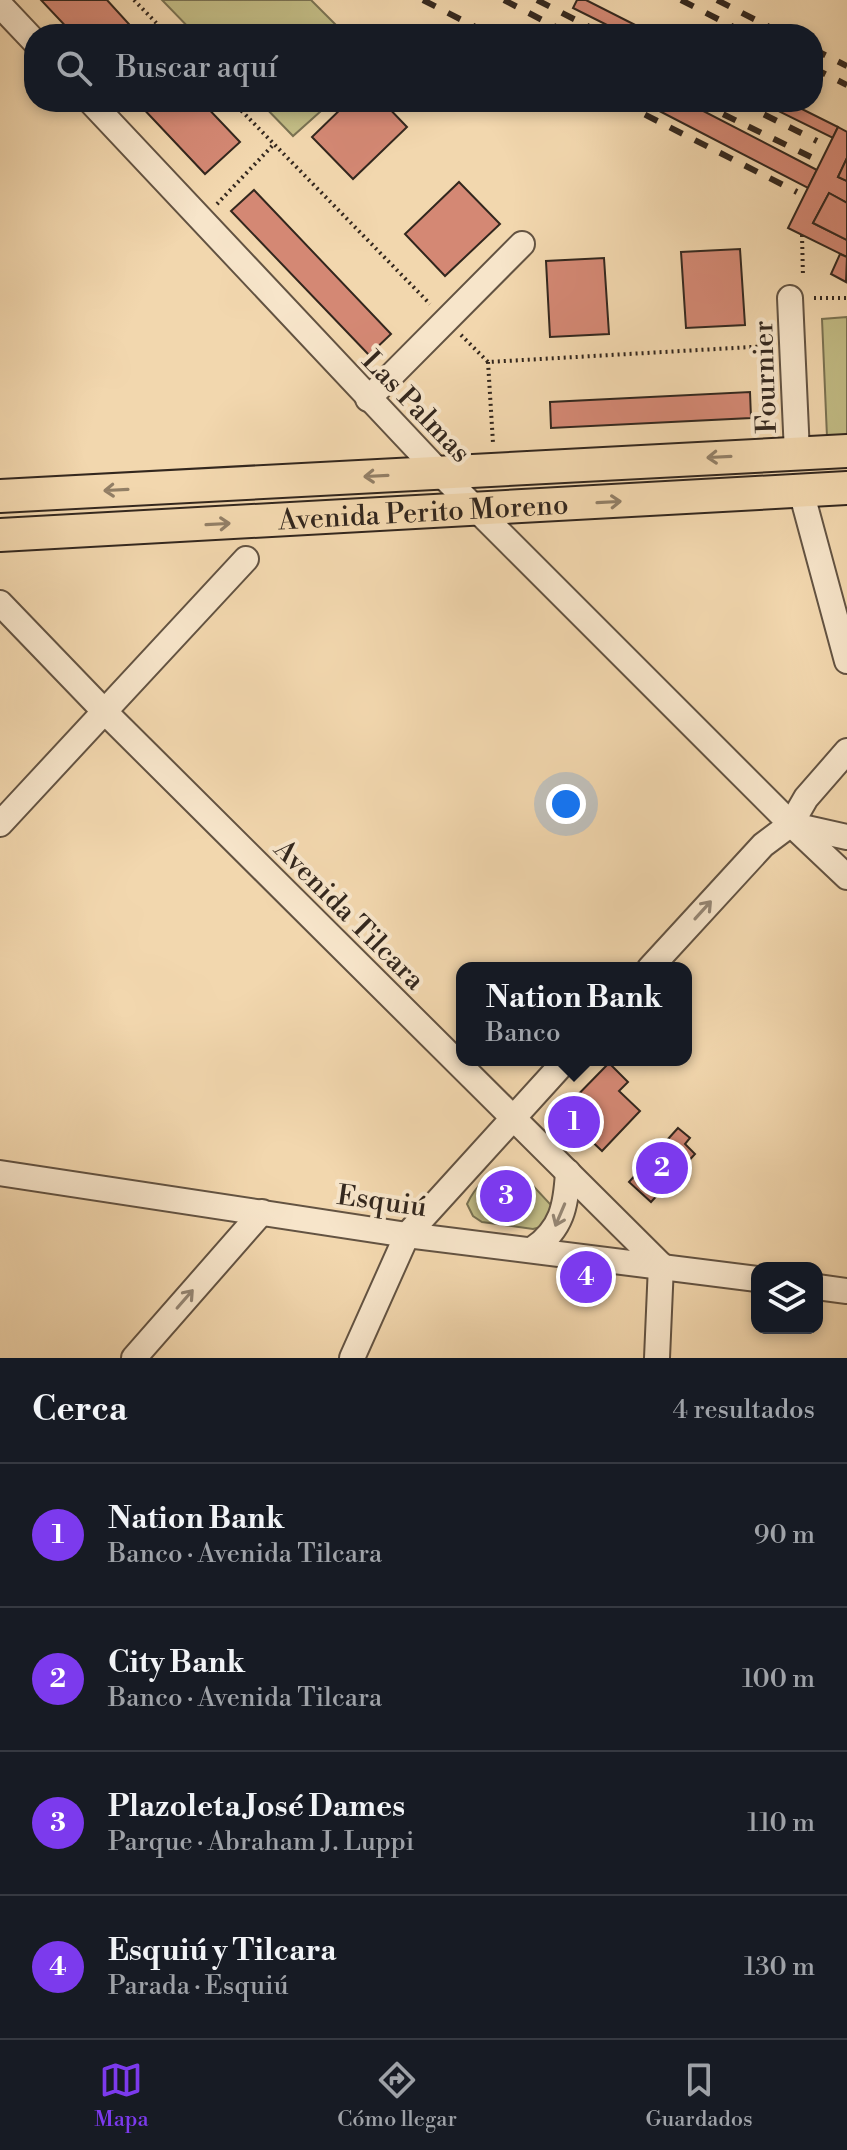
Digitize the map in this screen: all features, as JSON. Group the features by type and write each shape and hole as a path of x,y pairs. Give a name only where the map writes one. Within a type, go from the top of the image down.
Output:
{"main road":[{"name":"Avenida Perito Moreno","path":"0,496 847,451"},
{"name":"Avenida Perito Moreno","path":"0,535 847,488"}],"street":[{"path":"0,5 24,30"},
{"name":"Las Palmas","path":"100,112 475,509 847,877"},
{"path":"368,399 522,244"},
{"name":"Fournier","path":"797,298 797,453"},
{"path":"801,491 847,661"},
{"path":"0,824 246,559"},
{"name":"Avenida Tilcara","path":"0,603 105,712 456,1061"},
{"path":"656,962 763,845 791,824 806,798 847,751"},
{"path":"791,824 847,837"},
{"name":"Avenida Tilcara","path":"461,1066 661,1265"},
{"path":"352,1358 407,1235 561,1066"},
{"path":"533,1249 549,1238 559,1220 566,1201 568,1172"},
{"name":"Esquiú","path":"1,1173 407,1235 751,1278"},
{"path":"134,1358 262,1212"},
{"path":"657,1358 661,1265"},
{"path":"823,1288 847,1291"}],"path":[{"path":"134,0 157,24"},
{"path":"201,220 274,144"},
{"path":"802,235 803,276"},
{"path":"797,298 847,298"},
{"path":"488,362 494,470"}],"shaded area":[{"path":"162,0 311,0 335,24 185,24"},
{"path":"270,112 320,112 293,136"},
{"path":"847,317 847,436 827,437 822,319"},
{"path":"506,1170 522,1174 551,1205 550,1220 545,1226 533,1229 482,1222 473,1216 467,1204 474,1192 487,1179"}],"building":[{"path":"41,0 107,0 129,24 64,24"},
{"path":"577,0 586,0 633,24 605,24 573,8"},
{"path":"146,112 212,112 240,142 205,174"},
{"path":"338,112 393,112 407,127 353,179 312,137"},
{"path":"661,112 705,112 817,170 808,188"},
{"path":"780,112 808,112 838,127 833,138"},
{"path":"838,127 847,132 847,158 838,177 847,181 847,203 829,193 813,223 847,240 847,257 788,228"},
{"path":"847,158 847,181 838,177"},
{"path":"459,182 500,224 445,276 405,234"},
{"path":"254,190 391,334 369,355 231,211"},
{"path":"829,193 847,203 847,240 813,223"},
{"path":"740,249 745,325 686,328 681,252"},
{"path":"840,254 847,257 846,282 831,274"},
{"path":"604,258 609,334 550,337 546,261"},
{"path":"750,392 751,418 551,428 550,402"},
{"path":"606,1066 612,1066 628,1082 619,1091 640,1111 602,1151 561,1112"},
{"path":"678,1128 690,1138 685,1144 695,1154 651,1202 629,1182"}],"railway":[{"path":"423,0 470,24"},
{"path":"504,0 550,24"},
{"path":"537,0 584,24"},
{"path":"681,0 728,24"},
{"path":"717,0 764,24"},
{"path":"823,54 847,66"},
{"path":"823,73 847,85"},
{"path":"640,112 797,192"},
{"path":"719,112 811,157"},
{"path":"759,112 817,141"}],"place":[{"name":"Nation Bank","path":"574,1122"},
{"name":"City Bank","path":"662,1168"},
{"name":"Plazoleta José Dames","path":"506,1196"},
{"name":"Esquiú y Tilcara","path":"586,1277"}]}
